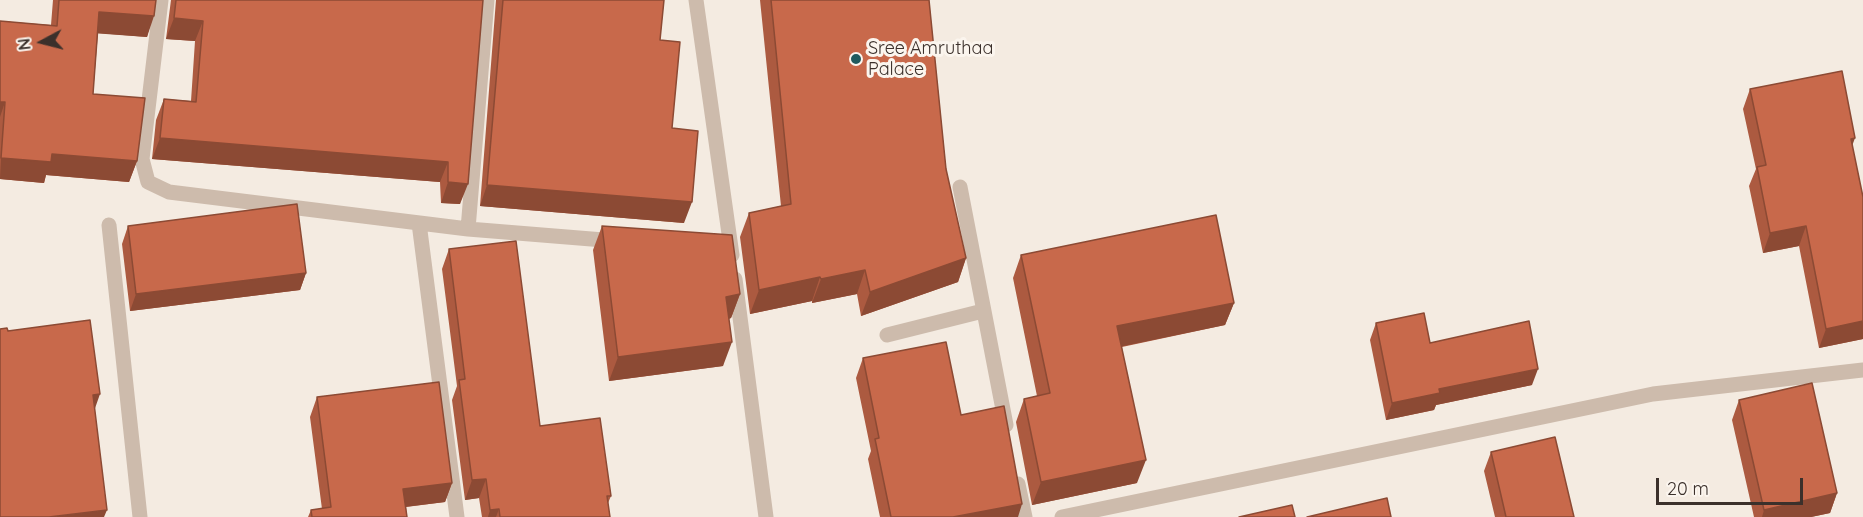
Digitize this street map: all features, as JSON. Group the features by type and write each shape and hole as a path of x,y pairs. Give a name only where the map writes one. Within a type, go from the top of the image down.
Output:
{"street":[{"path":"161,0 142,159 148,182 169,192 468,229 629,242"},
{"path":"468,229 486,0"},
{"path":"696,0 726,250 766,517"},
{"path":"960,187 1009,437"},
{"path":"419,223 457,517"},
{"path":"109,225 140,517"},
{"path":"887,335 983,311"},
{"path":"1062,517 1653,394 1863,370"},
{"path":"1015,471 1024,517"}],"building":[{"path":"59,0 156,0 154,16 99,12 93,94 145,98 137,161 52,154 51,162 1,158 5,102 0,102 0,21 57,26"},
{"path":"176,0 483,0 468,184 448,182 448,162 160,138 164,99 196,102 203,21 174,18"},
{"path":"503,0 664,0 660,40 680,42 672,128 698,131 692,202 487,185"},
{"path":"771,0 929,0 946,169 966,258 870,292 865,270 759,290 749,213 791,204"},
{"path":"1842,71 1855,138 1851,139 1863,197 1863,321 1826,329 1806,226 1770,233 1757,167 1766,165 1750,89"},
{"path":"297,204 306,273 136,294 128,226"},
{"path":"1216,215 1234,303 1117,326 1146,460 1041,482 1024,399 1050,393 1021,255"},
{"path":"602,226 732,235 740,294 726,297 732,342 618,357"},
{"path":"516,241 540,426 600,418 611,496 607,496 610,517 500,517 499,509 490,510 486,479 472,480 459,380 465,379 449,249"},
{"path":"1424,313 1430,343 1529,321 1538,369 1439,389 1440,393 1392,403 1376,323"},
{"path":"90,320 100,394 93,395 107,510 49,517 0,517 0,329 7,328 8,331"},
{"path":"946,342 961,415 1004,406 1022,504 953,517 891,517 875,439 879,438 863,358"},
{"path":"439,382 452,483 403,489 407,517 312,517 311,510 331,507 317,397"},
{"path":"1812,383 1837,493 1764,510 1739,400"},
{"path":"1555,437 1574,517 1506,517 1491,452"},
{"path":"1387,498 1391,517 1307,517"},
{"path":"1292,505 1295,517 1239,517"}],"place":[{"name":"Sree Amruthaa Palace","path":"856,59"}]}
